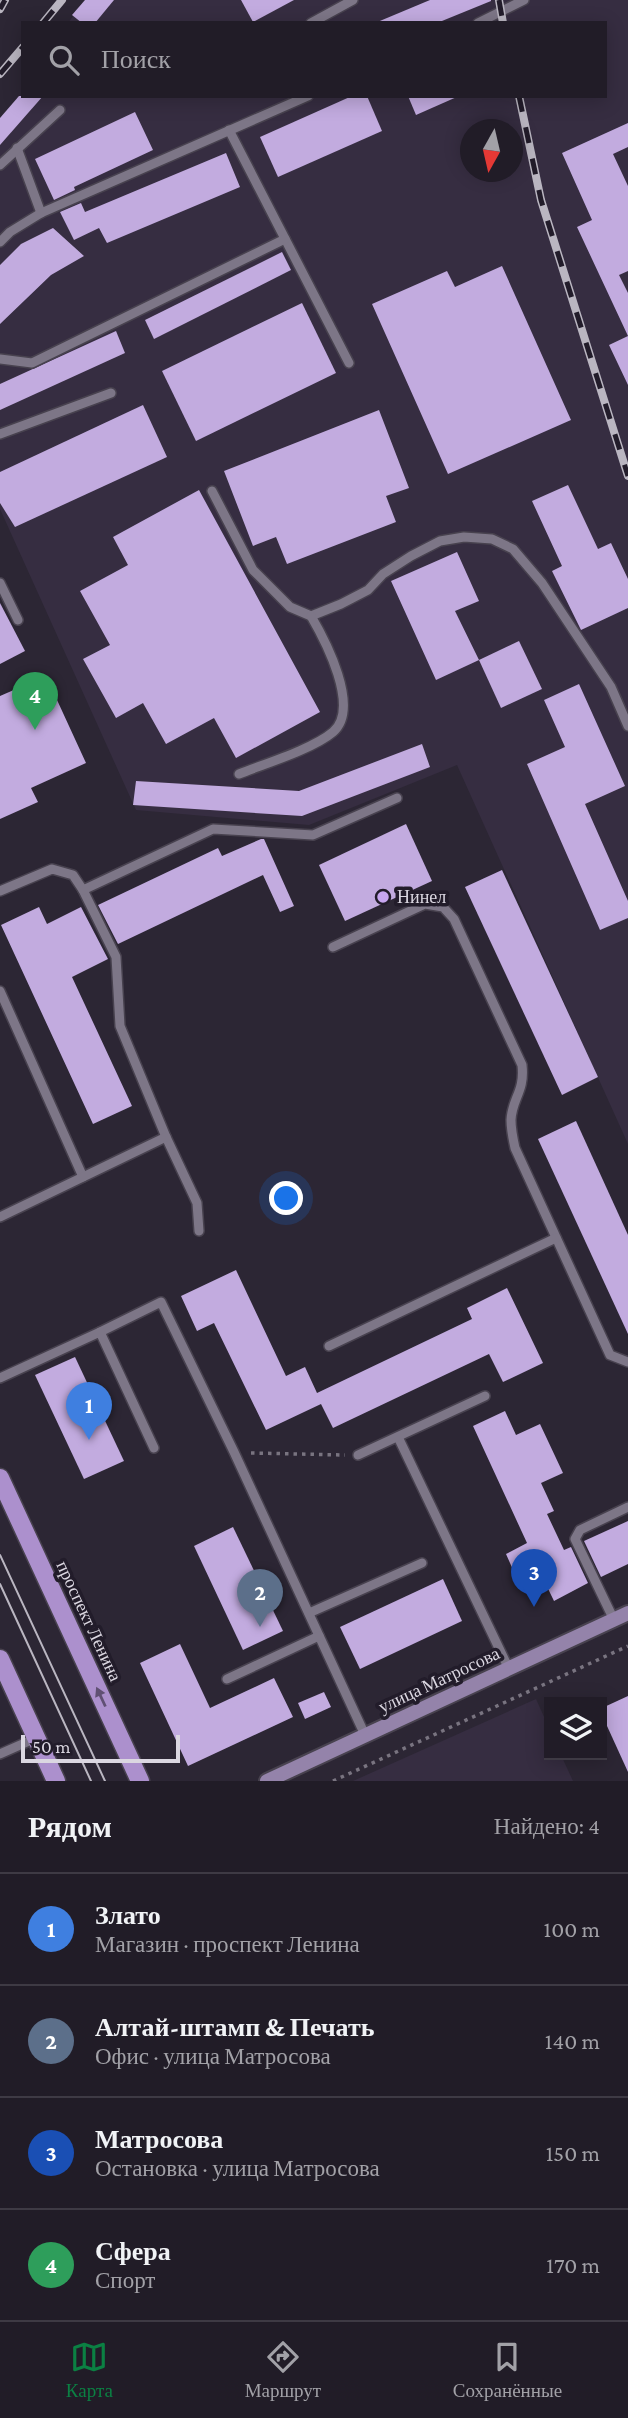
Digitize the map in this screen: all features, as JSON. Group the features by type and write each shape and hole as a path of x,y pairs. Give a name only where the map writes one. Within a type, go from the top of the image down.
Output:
{"main road":[{"name":"проспект Ленина","path":"0,1478 140,1781"},
{"path":"0,1659 57,1781"}],"street":[{"name":"улица Матросова","path":"267,1781 628,1613"}],"lane":[{"path":"315,21 352,0"},
{"path":"482,21 524,0"},
{"path":"0,242 10,232 41,213 303,98"},
{"path":"0,165 60,110"},
{"path":"229,130 349,363"},
{"path":"17,148 41,213"},
{"path":"0,359 32,363 285,239"},
{"path":"0,434 111,393"},
{"path":"212,491 253,570 290,607 311,616 325,641 341,682 343,714 335,731 306,747 239,774"},
{"path":"311,616 368,590 383,574 440,541 464,537 492,539 513,549 542,583 611,687 628,726"},
{"path":"0,583 18,620"},
{"path":"83,890 212,829 313,835 397,798"},
{"path":"0,891 52,869 72,875 83,890 116,957 120,1026 197,1203 199,1231"},
{"path":"333,947 425,904 443,907 454,919 522,1065 523,1079 511,1119 515,1148 610,1355 628,1362"},
{"path":"0,991 83,1177"},
{"path":"0,1217 166,1137"},
{"path":"329,1346 556,1238"},
{"path":"0,1378 161,1302 234,1452 365,1735"},
{"path":"100,1332 154,1448"},
{"path":"358,1455 485,1396"},
{"path":"398,1437 509,1669"},
{"path":"614,1620 575,1539 580,1530 628,1507"},
{"path":"309,1613 422,1563"},
{"path":"227,1679 319,1636"},
{"path":"0,1754 37,1738"}],"path":[{"path":"234,1452 358,1455"},
{"path":"333,1781 628,1646"}],"shaded area":[{"path":"85,0 628,0 628,1144 457,765 309,825 136,810 0,509 0,118 21,95 21,98 607,98 607,21 69,21"},
{"path":"536,1699 544,1717 544,1760 563,1760 573,1781 353,1781"}],"building":[{"path":"85,0 114,0 97,21 80,21 72,15"},
{"path":"241,0 294,0 255,21"},
{"path":"430,0 491,0 442,21 380,21"},
{"path":"19,96 41,98 0,145 0,118"},
{"path":"348,98 368,98 382,131 278,177 260,137"},
{"path":"409,98 454,98 416,115"},
{"path":"135,112 153,150 74,187 75,190 54,200 35,159"},
{"path":"628,123 628,147 613,154 628,186 628,271 619,275 628,293 628,336 577,227 592,220 562,153"},
{"path":"226,153 240,187 107,243 99,228 74,240 60,212 81,203 85,212"},
{"path":"53,228 84,256 51,275 0,324 0,265 21,244"},
{"path":"282,252 291,270 154,339 145,320"},
{"path":"502,266 571,420 448,474 372,304 447,271 455,287"},
{"path":"302,303 336,373 196,441 162,371"},
{"path":"116,331 125,353 0,410 0,384"},
{"path":"628,336 628,385 609,345"},
{"path":"143,405 167,457 15,527 0,503 0,472"},
{"path":"379,410 409,488 386,496 396,522 287,564 276,537 253,546 224,471"},
{"path":"568,485 598,549 611,543 628,579 628,608 581,630 552,571 562,566 532,501"},
{"path":"199,490 320,712 236,758 214,718 166,744 143,703 116,718 83,659 110,645 80,591 128,565 113,537"},
{"path":"457,552 479,601 455,611 479,660 436,680 391,581"},
{"path":"0,603 25,651 0,664"},
{"path":"519,641 542,689 501,708 479,660"},
{"path":"46,676 86,763 31,788 38,802 0,819 0,696"},
{"path":"579,684 625,786 585,804 628,901 628,918 600,930 527,764 565,747 544,700"},
{"path":"422,744 430,767 302,816 133,805 136,781 299,791"},
{"path":"406,824 432,881 345,921 319,865"},
{"path":"264,839 294,906 280,912 263,875 118,944 98,905 218,848 222,856"},
{"path":"502,870 598,1077 562,1095 465,887"},
{"path":"39,907 47,924 81,907 108,959 72,977 132,1106 93,1124 1,925"},
{"path":"576,1121 628,1235 628,1334 538,1139"},
{"path":"236,1270 286,1376 305,1367 317,1393 472,1319 467,1308 507,1288 543,1363 503,1382 489,1354 333,1428 321,1404 266,1430 214,1323 197,1331 181,1296"},
{"path":"75,1357 124,1461 84,1479 35,1375"},
{"path":"505,1411 516,1435 540,1424 563,1473 541,1483 554,1511 547,1514 564,1550 571,1547 588,1583 554,1601 535,1562 514,1572 506,1554 527,1543 473,1426"},
{"path":"628,1521 628,1564 601,1577 584,1541"},
{"path":"233,1527 283,1631 243,1650 194,1546"},
{"path":"443,1579 462,1621 360,1669 340,1627"},
{"path":"180,1644 210,1708 274,1678 293,1717 188,1766 140,1663"},
{"path":"324,1692 331,1707 305,1719 298,1703"},
{"path":"628,1696 628,1772 607,1726 607,1706"}],"tram line":[{"path":"0,1555 105,1781"},
{"path":"0,1584 91,1781"}],"railway":[{"path":"0,9 5,0"},
{"path":"45,21 62,0"},
{"path":"499,0 503,21"},
{"path":"0,74 21,49"},
{"path":"519,98 541,200 628,476"}],"place":[{"name":"Сфера","path":"35,730"},
{"name":"Нинел","path":"383,897"},
{"name":"Злато","path":"89,1440"},
{"name":"Матросова","path":"534,1607"},
{"name":"Алтай-штамп & Печать","path":"260,1627"}]}
